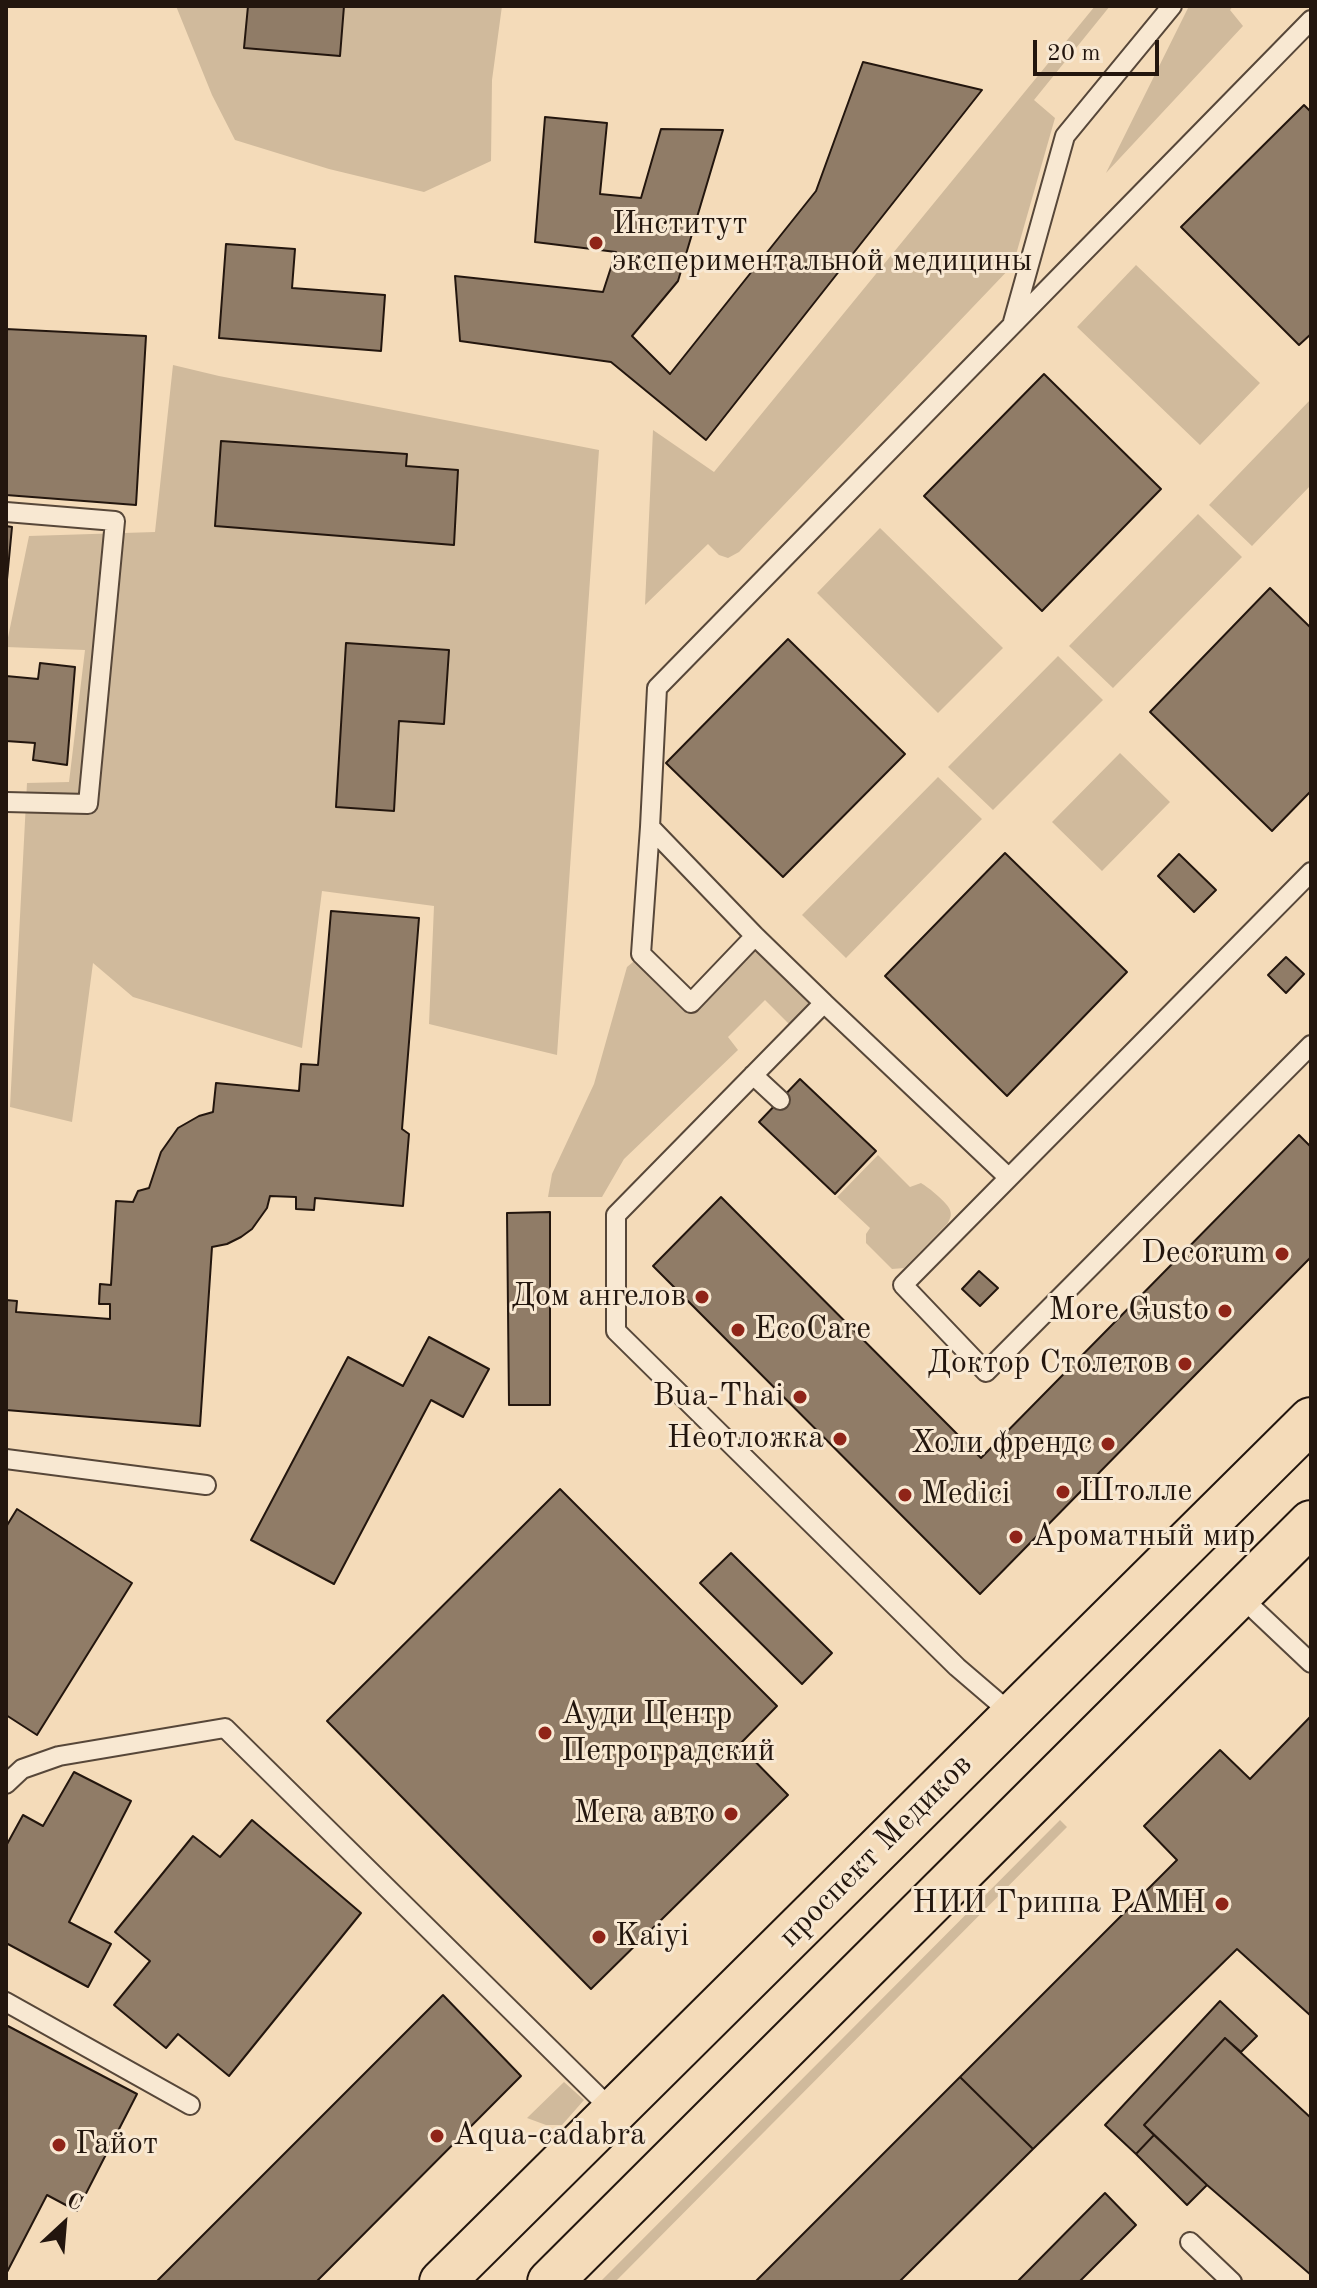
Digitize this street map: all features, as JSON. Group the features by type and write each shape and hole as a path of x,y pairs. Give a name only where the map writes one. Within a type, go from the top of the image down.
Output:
{"main road":[{"name":"проспект Медиков","path":"442,2282 1311,1420"},
{"path":"550,2282 1311,1523"}],"lane":[{"path":"1013,325 1065,136 1172,6"},
{"path":"755,936 691,1003 641,954 657,688 1311,20"},
{"path":"6,512 115,521 88,804 6,802"},
{"path":"650,827 755,936 1008,1177"},
{"path":"1311,872 903,1285 986,1372 1311,1045"},
{"path":"824,1003 616,1215 616,1331 957,1667 1013,1715"},
{"path":"753,1075 780,1100"},
{"path":"6,1459 206,1485"},
{"path":"1239,1595 1311,1663"},
{"path":"6,1784 22,1769 59,1756 225,1728 614,2112"},
{"path":"6,2002 190,2105"},
{"path":"1190,2242 1232,2282"}],"shaded area":[{"path":"176,6 502,6 492,80 491,161 424,192 329,169 235,140 212,95"},
{"path":"1095,6 1110,6 1034,100 1055,118 1013,265 739,552 728,558 719,555 708,544 645,605 653,430 714,472"},
{"path":"1189,6 1233,6 1230,10 1243,26 1106,173"},
{"path":"1136,265 1260,383 1200,445 1077,327"},
{"path":"173,365 599,450 557,1055 429,1024 434,906 322,891 302,1048 133,997 93,963 72,1122 10,1107 27,783 69,782 85,650 6,647 29,536 155,532"},
{"path":"1311,399 1311,485 1252,546 1209,505"},
{"path":"1198,514 1242,557 1113,688 1069,646"},
{"path":"880,528 1003,648 938,713 817,593"},
{"path":"1058,656 1103,700 993,810 948,767"},
{"path":"1120,753 1170,802 1102,871 1052,822"},
{"path":"938,777 982,819 846,958 802,915"},
{"path":"747,952 764,954 807,995 807,1009 794,1029 765,1000 728,1037 738,1050 624,1159 602,1197 548,1197 552,1174 594,1084 627,967 639,957 691,1007"},
{"path":"878,1155 910,1187 921,1183 942,1199 951,1212 948,1223 904,1268 892,1269 866,1243 870,1228 837,1197"},
{"path":"1060,1820 1067,1827 615,2282 600,2282"},
{"path":"564,2082 584,2100 562,2125 546,2125 527,2118"}],"building":[{"path":"248,6 344,6 340,56 244,48"},
{"path":"863,62 982,90 706,440 611,362 460,341 455,276 603,292 616,252 535,242 545,117 607,123 600,194 641,198 661,129 723,130 678,281 632,336 670,374 816,191"},
{"path":"1304,105 1311,112 1311,334 1299,345 1181,227"},
{"path":"226,244 295,249 292,288 385,295 381,351 219,338"},
{"path":"6,329 146,336 136,505 6,495"},
{"path":"1044,374 1161,489 1042,611 924,496"},
{"path":"221,441 407,454 406,466 458,470 454,545 215,526"},
{"path":"6,526 12,527 6,590"},
{"path":"1270,588 1311,628 1311,791 1272,831 1150,712"},
{"path":"788,639 905,754 783,877 666,763"},
{"path":"346,643 449,650 444,724 399,721 394,811 336,807"},
{"path":"40,663 75,667 67,765 33,760 35,743 6,741 6,676 38,679"},
{"path":"1005,853 1127,972 1007,1096 885,976"},
{"path":"1179,854 1216,890 1194,912 1158,876"},
{"path":"331,911 419,918 402,1129 409,1134 403,1206 315,1198 314,1210 296,1209 296,1197 270,1196 267,1208 252,1229 227,1244 212,1247 200,1426 6,1410 6,1300 17,1301 16,1312 110,1319 110,1304 99,1304 100,1284 111,1285 116,1201 133,1202 138,1191 149,1188 161,1152 178,1128 213,1112 216,1083 299,1091 301,1064 318,1065"},
{"path":"1286,957 1304,974 1286,993 1268,975"},
{"path":"800,1079 876,1151 835,1194 759,1122"},
{"path":"1299,1135 1311,1147 1311,1257 980,1594 653,1266 721,1197 981,1458"},
{"path":"550,1212 550,1405 509,1405 507,1213"},
{"path":"979,1271 998,1288 980,1306 962,1289"},
{"path":"429,1337 489,1369 463,1417 431,1400 334,1584 251,1540 348,1357 403,1386"},
{"name":"Ауди Центр Петроградский","path":"560,1489 777,1706 739,1745 788,1795 591,1989 327,1721"},
{"path":"17,1509 132,1583 37,1735 6,1715 6,1527"},
{"path":"731,1553 832,1653 802,1684 700,1583"},
{"name":"НИИ Гриппа РАМН","path":"1311,1716 1311,2016 1237,1949 1033,2149 960,2077 1177,1860 1144,1826 1220,1750 1250,1779"},
{"path":"74,1772 131,1801 69,1922 111,1944 88,1987 6,1943 6,1846 23,1815 43,1826"},
{"path":"252,1820 361,1913 229,2076 178,2034 166,2048 114,2005 150,1961 115,1932 193,1836 220,1857"},
{"path":"443,1995 521,2076 316,2282 156,2282"},
{"path":"1220,2001 1257,2036 1241,2052 1225,2038 1144,2125 1154,2135 1136,2154 1105,2125"},
{"name":"Гайот","path":"6,2025 137,2094 77,2211 47,2195 6,2274"},
{"path":"1225,2038 1311,2118 1311,2275 1207,2185 1144,2125"},
{"path":"960,2077 1033,2149 899,2282 755,2282"},
{"path":"1154,2135 1207,2185 1187,2205 1136,2154"},
{"path":"1105,2193 1136,2225 1079,2282 1017,2282"}],"place":[{"name":"Институт экспериментальной медицины","path":"596,243"},
{"name":"Decorum","path":"1282,1254"},
{"name":"Дом ангелов","path":"702,1297"},
{"name":"More Gusto","path":"1225,1311"},
{"name":"EcoCare","path":"738,1330"},
{"name":"Доктор Столетов","path":"1185,1364"},
{"name":"Bua-Thai","path":"800,1397"},
{"name":"Неотложка","path":"840,1439"},
{"name":"Холи френдс","path":"1108,1444"},
{"name":"Штолле","path":"1063,1492"},
{"name":"Medici","path":"905,1495"},
{"name":"Ароматный мир","path":"1016,1537"},
{"name":"Ауди Центр Петроградский","path":"545,1733"},
{"name":"Мега авто","path":"731,1814"},
{"name":"НИИ Гриппа РАМН","path":"1222,1904"},
{"name":"Kaiyi","path":"599,1937"},
{"name":"Aqua-cadabra","path":"437,2136"},
{"name":"Гайот","path":"59,2145"}]}
